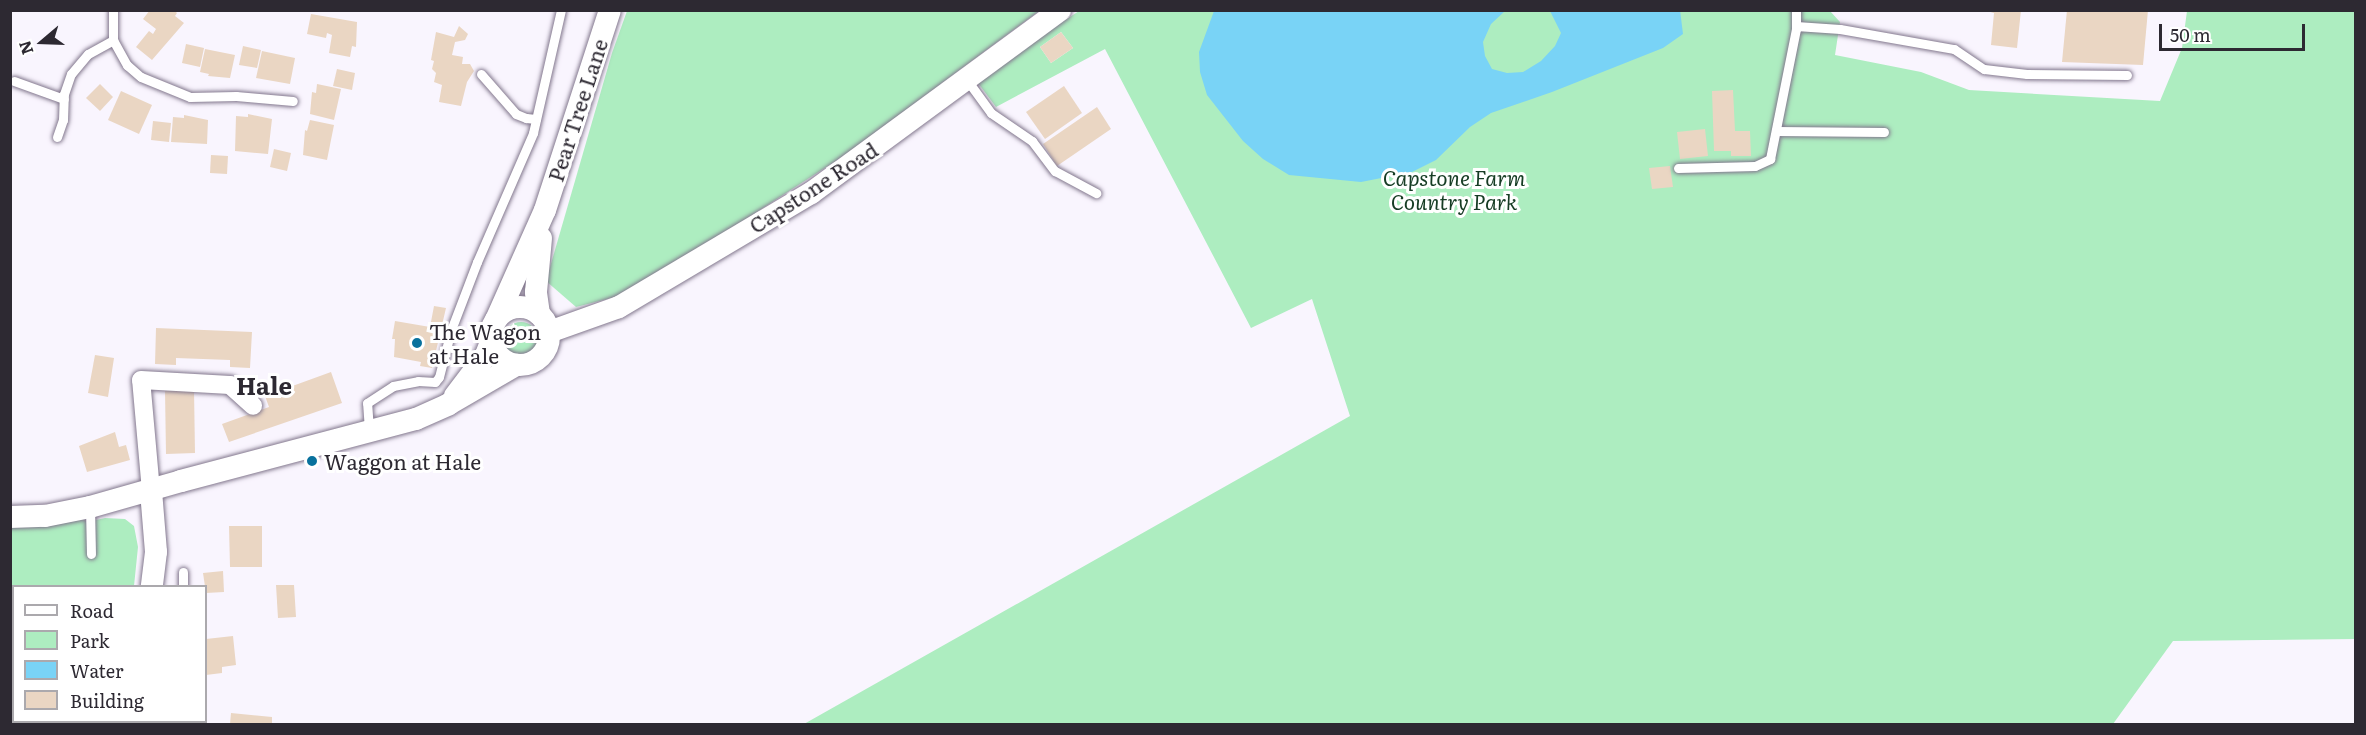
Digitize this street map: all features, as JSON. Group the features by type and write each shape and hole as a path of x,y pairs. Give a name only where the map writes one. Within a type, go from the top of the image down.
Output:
{"street":[{"name":"Pear Tree Lane","path":"494,330 545,210 610,10"},
{"name":"Capstone Road","path":"544,323 619,307 811,193 1060,10"},
{"name":"Pear Tree Lane","path":"544,323 537,267 545,210"},
{"path":"10,517 45,516 90,507 201,475 416,419 449,404 516,365 534,362 541,357 546,349 544,323 521,307 503,313 494,330 486,355 449,404"},
{"path":"494,330 500,357 516,365"},
{"path":"152,585 156,552 141,380 230,384 254,406"}],"lane":[{"path":"113,10 111,30 113,40 127,65 141,77 165,89 190,97 236,96 293,101"},
{"path":"370,432 367,403 393,386 418,381 435,382 439,377 451,330 473,271 529,143 561,10"},
{"path":"1678,168 1755,166 1770,159 1796,26 1796,10"},
{"path":"1796,26 1840,28 1954,49 1984,69 2027,74 2127,75"},
{"path":"57,137 63,120 68,80 79,62 94,50 113,40"},
{"path":"481,74 516,114 536,119"},
{"path":"967,80 991,113 1032,141 1055,171 1096,193"},
{"path":"14,81 64,99"},
{"path":"1776,131 1884,132"},
{"path":"90,507 91,554"},
{"path":"183,572 183,585"}],"green space":[{"path":"627,11 1039,11 848,153 631,293 576,307 546,281 612,53"},
{"name":"Capstone Farm Country Park","path":"1079,11 1830,11 1840,22 1835,55 1921,72 1969,90 2160,101 2182,48 2187,11 2355,11 2355,639 2173,641 2113,724 804,724 1350,416 1312,299 1251,328 1105,49 996,107 975,79","holes":["1061,32 1073,48 1051,63 1040,47"]},
{"path":"521,322 533,327 538,339 533,351 521,356 509,351 504,339 509,327"},
{"path":"82,517 87,522 105,518 125,519 134,526 138,547 134,585 12,585 12,723 116,724 11,724 11,526"}],"water":[{"path":"1680,10 1683,34 1663,48 1552,92 1491,113 1470,127 1436,160 1412,172 1361,182 1289,175 1263,159 1243,141 1207,95 1200,72 1199,52 1214,11 1505,11 1491,24 1483,42 1485,56 1492,69 1507,73 1523,72 1541,61 1555,46 1561,33 1550,11"}],"building":[{"path":"150,10 174,10 177,13 175,16 184,23 152,60 136,47 149,31 153,34 156,29 143,19"},
{"path":"1983,10 2021,10 2017,48 1991,45 1994,13"},
{"path":"2067,10 2148,10 2143,65 2062,62"},
{"path":"311,14 357,22 356,47 352,46 350,57 329,53 332,35 327,33 326,38 307,34"},
{"path":"459,26 468,34 465,40 455,42 452,55 463,57 462,64 470,64 474,71 467,82 461,106 439,102 442,85 434,82 436,73 432,69 434,61 431,60 436,32 454,37"},
{"path":"1061,32 1073,48 1051,63 1040,47"},
{"path":"186,44 204,48 200,67 182,63"},
{"path":"243,46 261,50 257,68 239,65"},
{"path":"205,49 235,55 230,78 208,76 209,74 200,72"},
{"path":"262,51 295,58 290,84 256,78"},
{"path":"337,69 355,73 352,90 333,86"},
{"path":"100,84 113,97 100,111 86,98"},
{"path":"317,84 341,89 334,120 310,114 312,92 316,93"},
{"path":"1064,86 1082,113 1045,139 1026,112"},
{"path":"1733,90 1735,131 1750,131 1751,156 1731,156 1731,151 1714,151 1712,91"},
{"path":"121,91 152,105 139,134 108,120"},
{"path":"1097,107 1111,129 1057,166 1043,144"},
{"path":"248,114 272,119 268,154 235,151 236,116 248,117"},
{"path":"184,115 208,120 207,144 171,142 173,117 184,118"},
{"path":"310,120 334,125 327,160 303,155 305,130 307,131"},
{"path":"153,121 171,123 169,142 151,140"},
{"path":"1705,129 1708,156 1680,159 1677,132"},
{"path":"274,149 291,153 287,171 270,167"},
{"path":"211,155 228,156 227,174 210,173"},
{"path":"1670,166 1673,187 1652,189 1649,168"},
{"name":"The Wagon at Hale","path":"434,306 446,308 432,368 420,366 421,362 394,357 395,339 392,339 395,321 430,327"},
{"path":"156,328 252,332 250,368 230,367 230,360 176,358 176,365 155,364"},
{"path":"95,355 114,358 108,397 88,393"},
{"path":"331,372 342,403 229,442 222,424 269,407 265,396"},
{"path":"194,390 195,453 166,454 165,391"},
{"path":"115,432 119,447 126,445 130,460 87,472 79,446"},
{"path":"229,526 262,526 262,567 230,567"},
{"path":"223,571 224,592 207,593 203,573"},
{"path":"276,585 294,585 296,617 278,618"},
{"path":"233,636 236,665 222,667 222,673 207,675 207,639"},
{"path":"231,713 272,717 272,724 230,724"}],"place":[{"name":"The Wagon at Hale","path":"417,343"},
{"name":"Waggon at Hale","path":"312,461"}],"district":[{"name":"Hale","path":"264,385"}]}
